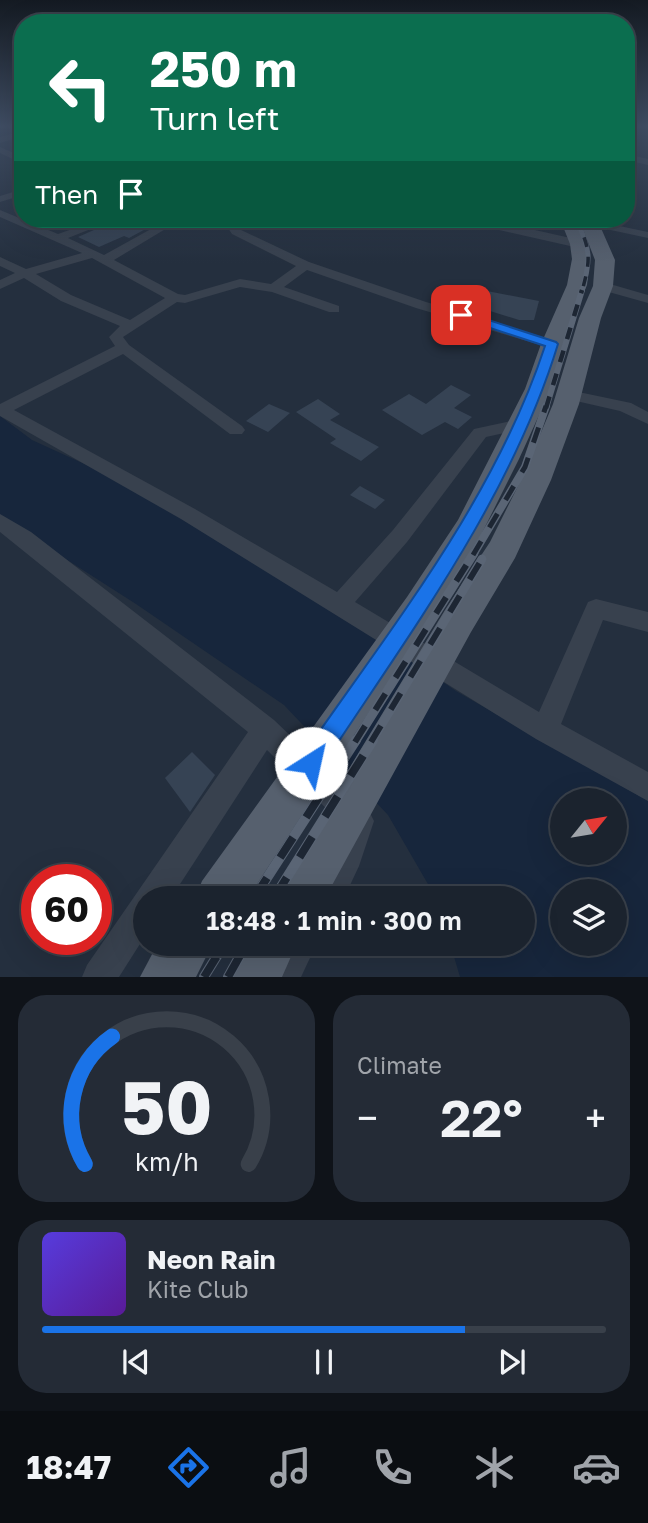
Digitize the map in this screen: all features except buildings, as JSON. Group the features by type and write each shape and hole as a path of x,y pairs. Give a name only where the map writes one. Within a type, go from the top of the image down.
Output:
{"main road":[{"path":"314,886 458,621 503,550 536,480 569,395 567,332 581,270 582,228"},
{"path":"227,886 419,607 470,527 567,332 603,286 605,260 583,228"},
{"path":"166,977 180,956"},
{"path":"253,977 265,956"}],"street":[{"path":"35,228 99,257 175,298 186,299 240,283 274,288 334,310"},
{"path":"58,238 86,228"},
{"path":"0,285 25,272 99,257 159,228"},
{"path":"234,228 236,232 305,265 421,304 567,332"},
{"path":"597,228 648,235"},
{"path":"0,261 25,272 66,298 130,326"},
{"path":"274,288 305,265"},
{"path":"603,286 648,299"},
{"path":"175,298 116,337 124,348 236,430"},
{"path":"0,410 124,348"},
{"path":"569,395 625,407 648,419"},
{"path":"0,410 188,514 545,730 648,787"},
{"path":"449,673 562,443 558,421"},
{"path":"342,606 346,596 400,536 480,433 521,424"},
{"path":"8,531 265,729 359,821 344,866 321,886"},
{"path":"545,730 596,609 648,622"},
{"path":"160,886 265,729"},
{"path":"99,977 133,926"},
{"path":"283,977 295,956"}],"water":[{"path":"0,416 32,440 115,478 352,619 456,691 625,788 550,788 550,865 627,865 627,789 648,801 648,977 460,977 454,956 535,956 535,886 429,886 388,815 284,705 136,604 0,517"}],"railway":[{"path":"580,228 588,255 582,291"},
{"path":"546,408 582,290"},
{"path":"473,555 525,467 546,406"},
{"path":"355,742 474,553"},
{"path":"371,742 482,559"},
{"path":"262,886 356,740"},
{"path":"282,886 373,740"},
{"path":"204,977 217,956"},
{"path":"228,977 240,956"}],"route":[{"path":"311,763 419,607 470,527 538,389 552,344 461,315"}]}
